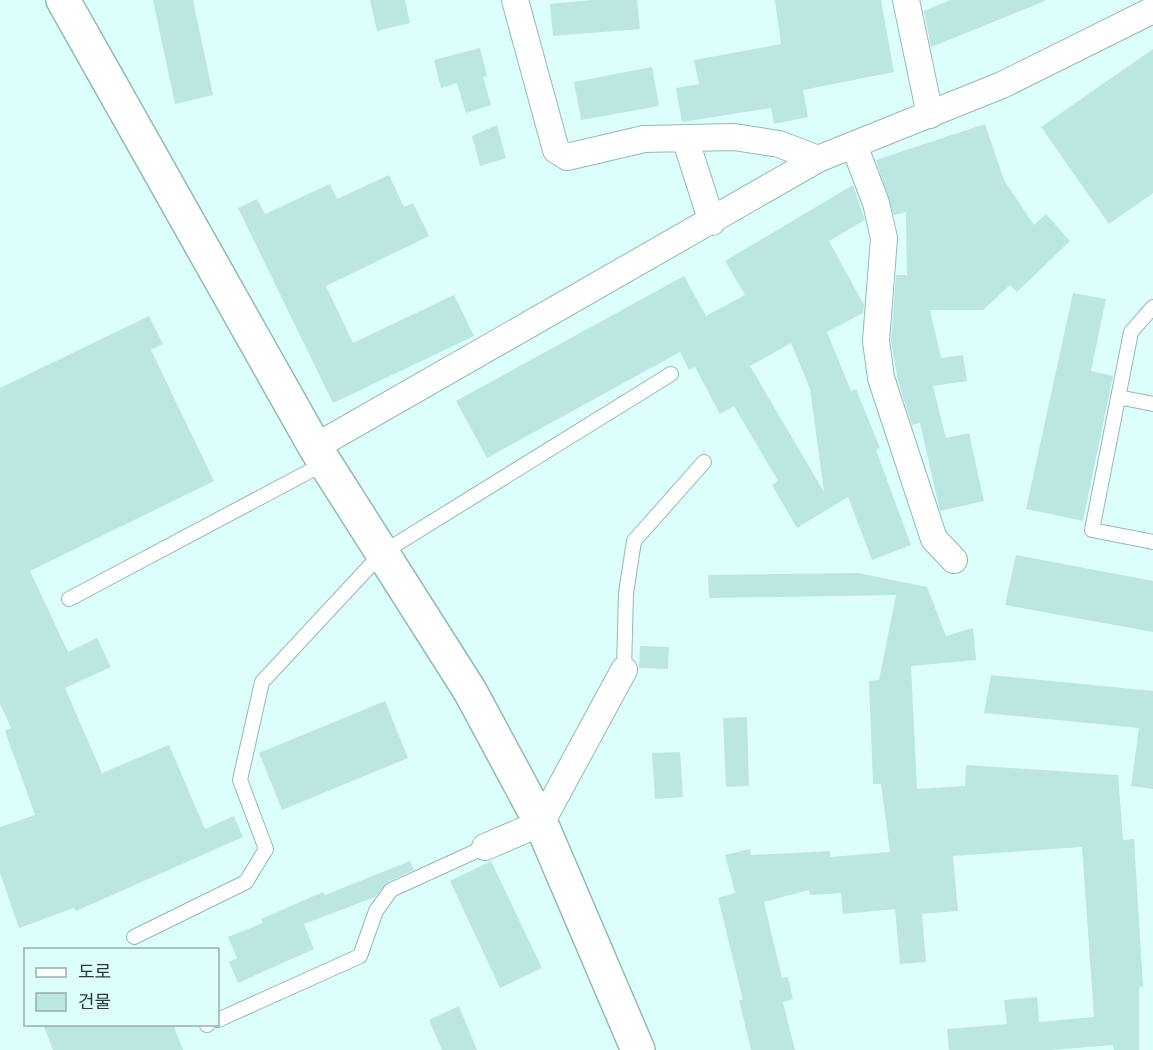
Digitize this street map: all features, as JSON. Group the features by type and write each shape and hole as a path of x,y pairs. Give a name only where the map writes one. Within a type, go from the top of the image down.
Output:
{"main road":[{"path":"63,0 320,455 470,692 541,823 638,1050"}],"street":[{"path":"515,0 556,150 567,156 644,139 734,137 778,144 818,159"},
{"path":"906,0 930,115"},
{"path":"320,455 818,159 1002,85 1153,10"},
{"path":"685,138 712,222"},
{"path":"854,145 876,202 884,238 876,341 880,378 934,539 954,560"},
{"path":"485,847 541,823 624,670"}],"lane":[{"path":"1153,307 1131,332 1092,530 1153,542"},
{"path":"134,937 246,882 266,849 240,780 262,682 382,553 671,374"},
{"path":"1118,397 1153,404"},
{"path":"69,599 320,455"},
{"path":"624,670 626,593 634,542 704,462"},
{"path":"219,1020 360,956 376,911 392,890 485,847"}],"building":[{"path":"153,0 193,0 213,95 175,104"},
{"path":"370,0 405,0 410,23 377,31"},
{"path":"592,0 637,0 640,29 553,36 550,4"},
{"path":"775,0 881,0 894,72 803,90 808,117 774,124 771,108 682,122 676,88 699,84 694,60 781,44"},
{"path":"950,0 1045,1 931,47 924,11"},
{"path":"480,48 487,76 483,77 491,105 466,113 457,83 441,88 434,60"},
{"path":"1153,49 1153,193 1109,224 1041,127"},
{"path":"652,67 659,106 581,120 574,82"},
{"path":"985,124 1004,180 1034,225 1046,214 1070,241 1017,292 1010,285 983,310 930,310 941,358 963,355 967,381 933,386 946,438 969,433 984,501 940,511 920,423 912,425 898,381 891,341 896,275 907,275 906,212 894,215 876,160"},
{"path":"497,125 506,158 480,166 472,136"},
{"path":"389,175 404,207 413,203 429,236 326,286 353,343 454,295 474,336 333,403 238,208 257,199 265,214 330,184 337,199"},
{"path":"853,185 865,220 829,241 864,305 863,313 827,332 851,391 856,389 880,448 876,450 911,545 872,560 848,497 797,528 772,485 778,481 734,406 720,414 695,367 689,370 680,352 487,458 456,401 684,276 706,316 745,295 725,261","holes":["791,343 810,389 824,492 750,366"]},
{"path":"1073,293 1106,299 1091,371 1113,376 1083,521 1026,509"},
{"path":"149,316 163,344 151,350 214,481 30,571 68,652 97,638 111,667 65,688 102,773 169,745 205,829 234,816 243,837 76,911 74,908 19,928 0,873 0,827 35,815 5,731 11,728 0,704 0,388"},
{"path":"1016,555 1153,581 1153,632 1005,605"},
{"path":"858,573 927,587 946,636 973,628 976,660 911,666 917,789 965,786 966,765 1118,775 1123,840 1134,839 1143,987 1139,987 1139,1050 1114,1050 1113,1045 1052,1050 949,1050 947,1029 1007,1024 1004,1000 1037,997 1039,1022 1094,1017 1082,847 953,856 958,911 922,914 926,962 900,964 895,909 843,914 841,893 810,895 809,890 764,902 782,978 788,977 793,999 783,1002 795,1050 751,1050 739,1000 743,1000 718,898 735,893 725,855 750,849 751,855 830,851 830,857 890,852 881,784 873,784 869,681 879,680 896,595 709,598 708,575"},
{"path":"640,646 669,647 668,669 639,668"},
{"path":"991,675 1153,691 1153,789 1131,786 1139,728 984,713"},
{"path":"385,701 408,758 282,810 259,753"},
{"path":"747,717 749,786 726,787 723,718"},
{"path":"680,752 683,797 655,799 652,753"},
{"path":"410,861 414,870 387,882 375,897 304,924 314,949 238,983 229,962 237,958 228,937 263,923 261,919 323,892 325,895"},
{"path":"491,861 542,968 500,988 450,881"},
{"path":"459,1006 477,1050 442,1050 429,1020"},
{"path":"44,1026 174,1026 183,1050 53,1050"}]}
